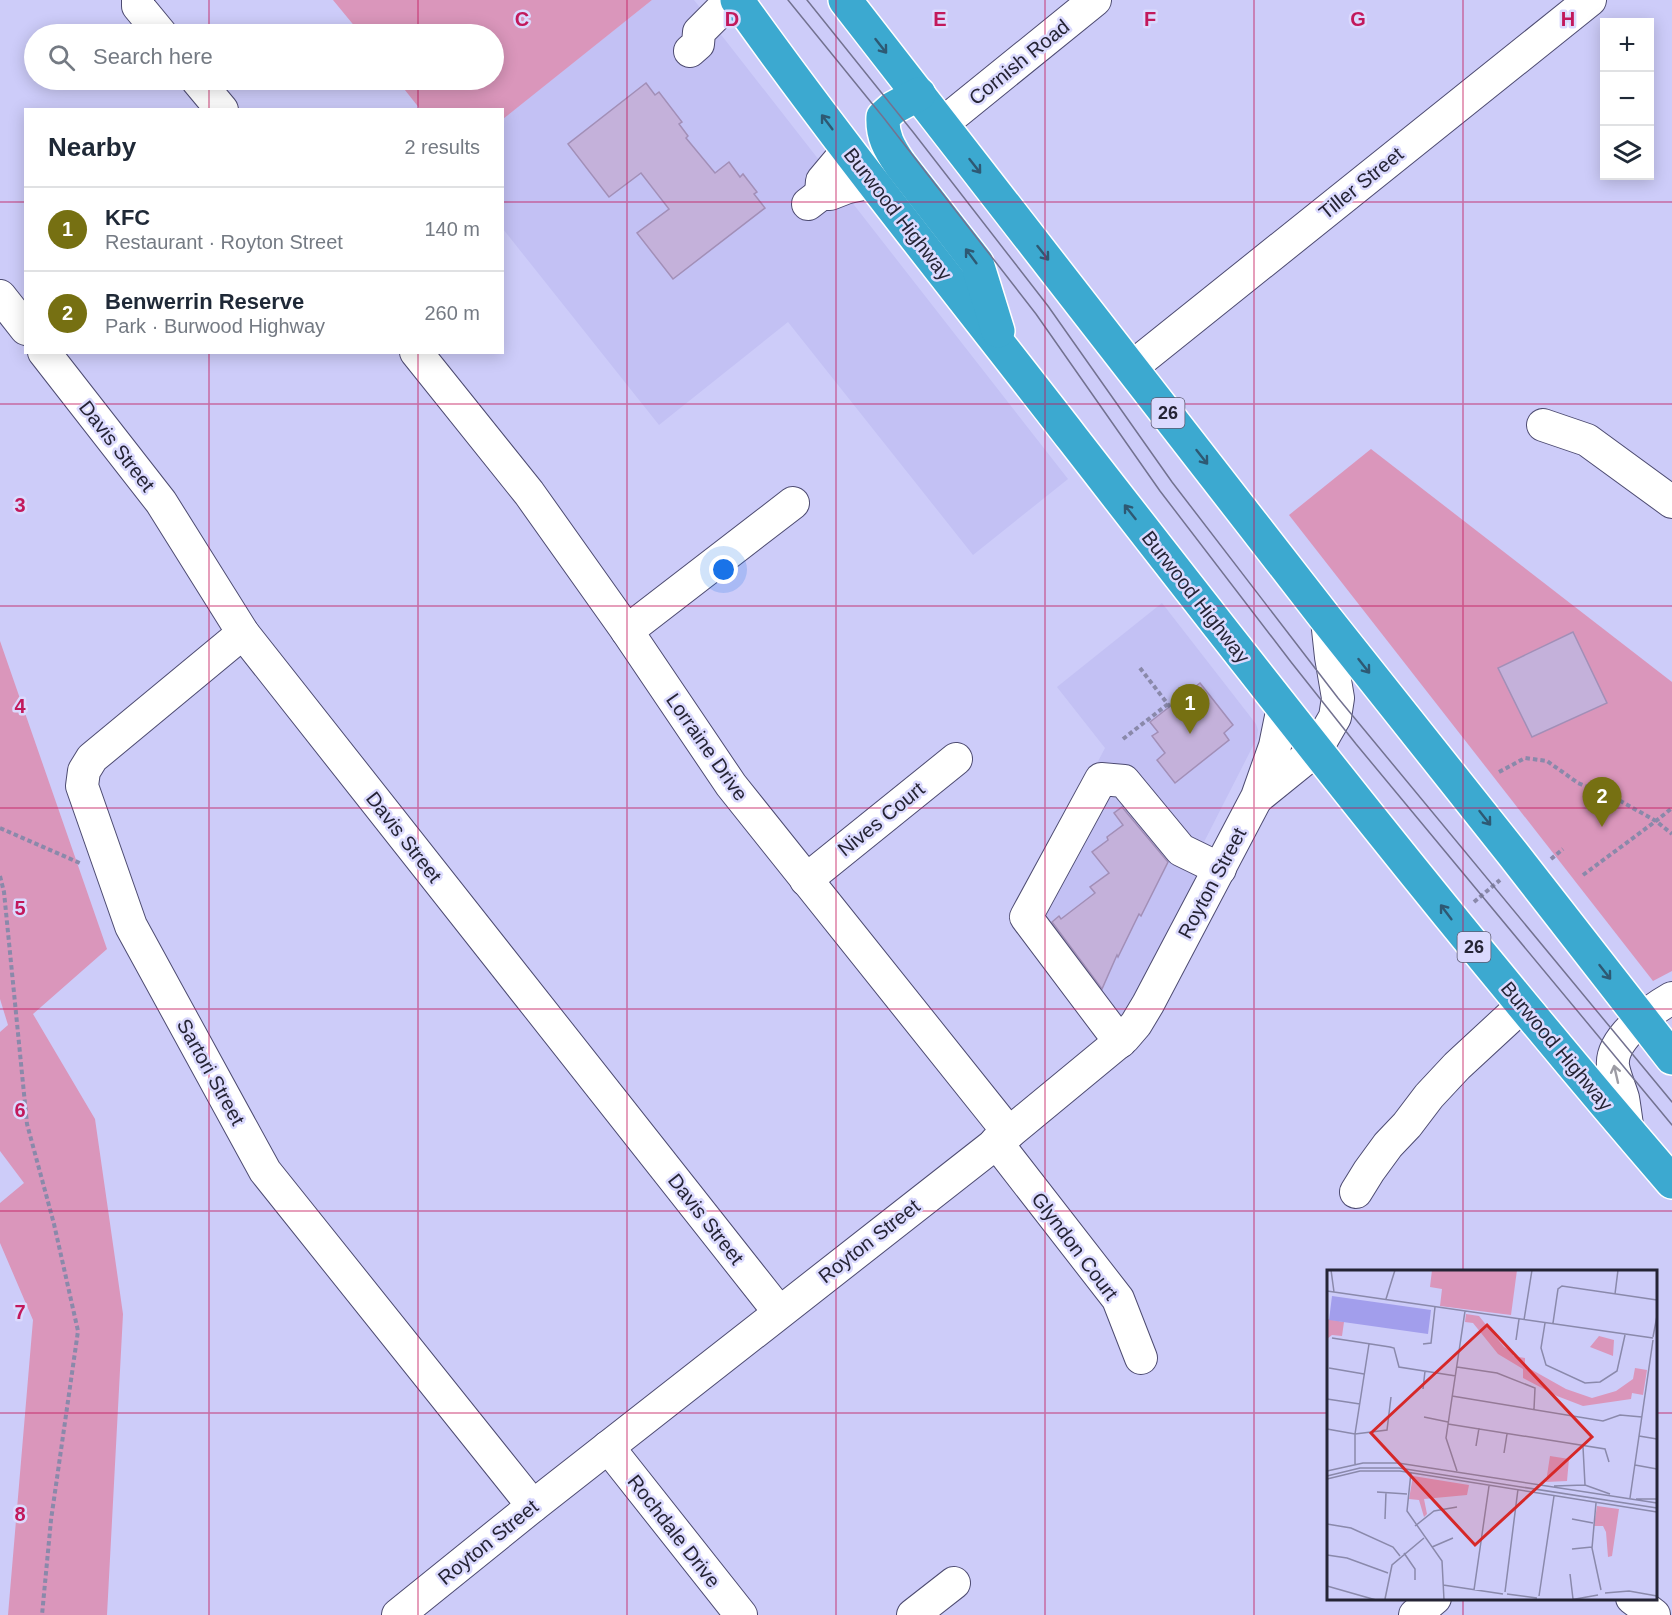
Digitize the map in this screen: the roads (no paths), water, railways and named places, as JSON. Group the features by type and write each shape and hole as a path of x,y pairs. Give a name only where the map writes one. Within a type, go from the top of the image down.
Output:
{"highway":[{"name":"Burwood Highway","path":"736,0 848,150 1316,750 1454,923 1672,1182"},
{"name":"26","path":"845,0 1327,620 1672,1058"},
{"path":"919,94 893,108 883,117 884,137 889,149 900,164 977,263 1004,350"}],"street":[{"path":"138,0 138,6 153,24"},
{"path":"731,0 699,32 694,47 707,45 724,33 757,28"},
{"name":"Cornish Road","path":"942,124 1095,0"},
{"name":"Tiller Street","path":"1132,367 1590,0"},
{"path":"205,90 220,108"},
{"path":"848,150 822,182 814,199 848,187 873,182"},
{"path":"0,296 24,326"},
{"name":"Davis Street","path":"46,354 161,502 243,633 779,1312"},
{"name":"Lorraine Drive","path":"418,354 530,493 731,785 1002,1138"},
{"path":"1543,425 1587,440 1672,502"},
{"path":"627,631 793,503"},
{"name":"Royton Street","path":"1257,797 1316,750 1335,717 1338,698 1327,620"},
{"name":"Sartori Street","path":"243,633 92,758 84,771 82,786 131,926 265,1171 532,1506"},
{"name":"Royton Street","path":"398,1615 532,1506 1002,1138 1120,1042 1136,1024 1148,1004 1257,797 1275,746 1283,707"},
{"name":"Nives Court","path":"806,880 956,759"},
{"path":"1120,1042 1026,917 1101,779 1124,781 1181,850 1220,868"},
{"path":"1628,1131 1623,1098 1613,1066 1614,1054 1622,1040 1642,1019 1672,998"},
{"path":"1356,1192 1375,1162 1429,1096 1457,1066 1523,1005"},
{"name":"Glyndon Court","path":"1002,1138 1118,1299 1141,1358"},
{"name":"Rochdale Drive","path":"608,1447 741,1615"},
{"path":"913,1615 954,1583"},
{"path":"1415,1615 1434,1600"},
{"path":"1633,1600 1654,1615"}],"tram line":[{"path":"788,0 883,117 1036,314 1160,491 1291,662 1356,744 1672,1125"},
{"path":"807,0 1048,306 1172,482 1338,698 1672,1102"}],"place":[{"name":"KFC","path":"1190,734"},
{"name":"Benwerrin Reserve","path":"1602,827"}]}
